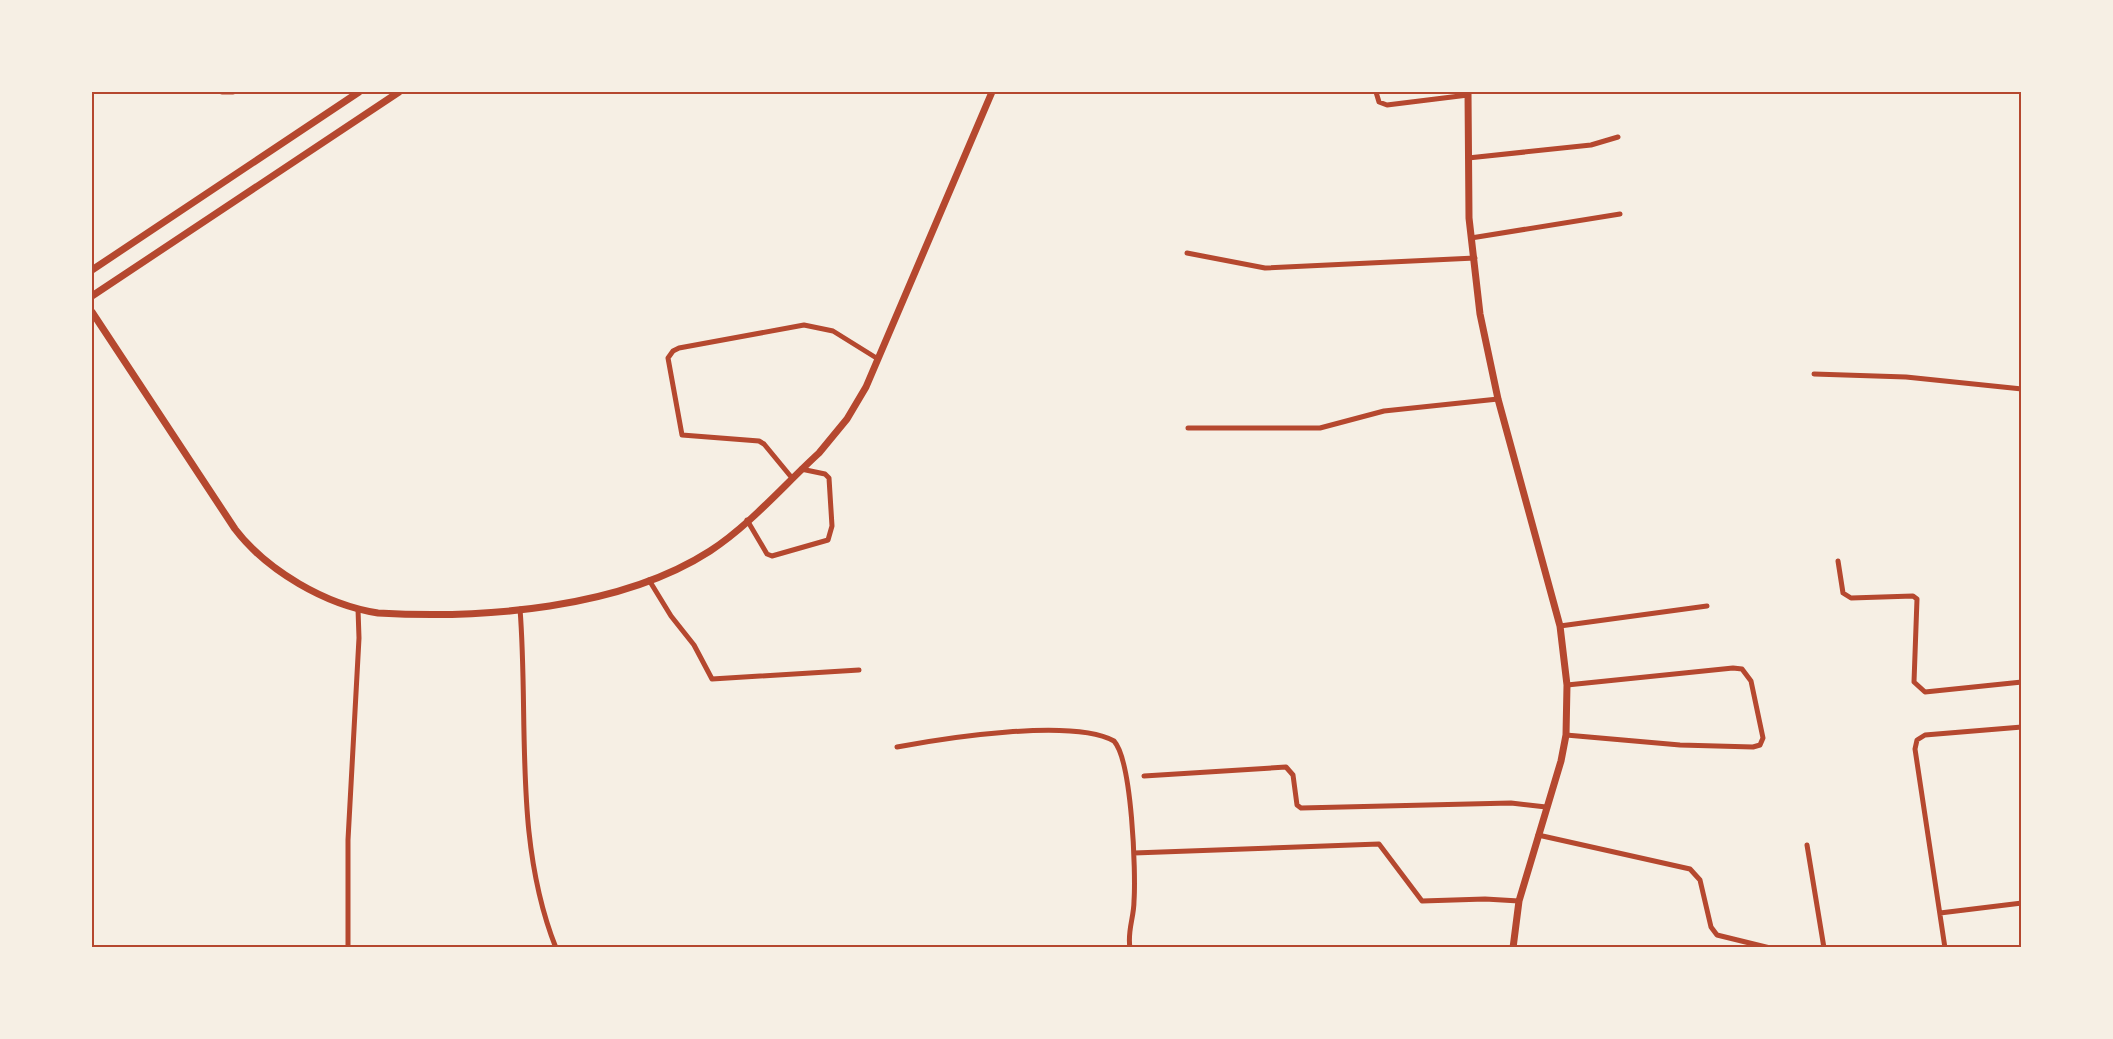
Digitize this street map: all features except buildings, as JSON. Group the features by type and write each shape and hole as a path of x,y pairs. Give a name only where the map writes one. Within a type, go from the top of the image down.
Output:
{"street":[{"path":"222,92 234,92"},
{"path":"92,270 359,92"},
{"path":"92,296 399,92"},
{"path":"92,312 216,505 247,545 259,556 294,579 358,609 396,614 520,609 593,597 680,568 712,550 792,478 834,436 852,411 878,359 992,92"},
{"path":"1376,92 1379,102 1387,105 1468,93 1471,238 1480,314 1498,399 1560,626 1567,684 1566,735 1519,901 1513,948"},
{"path":"1468,158 1591,145 1618,137"},
{"path":"1471,238 1620,214"},
{"path":"1187,253 1265,268 1475,258"},
{"path":"792,478 759,441 682,435 673,389 670,354 679,348 804,324 833,331 878,359"},
{"path":"1814,374 1906,377 2022,389"},
{"path":"1188,428 1320,428 1384,411 1498,399"},
{"path":"747,520 767,554 772,556 828,540 832,526 830,478 825,474 801,469"},
{"path":"1838,561 1843,593 1851,598 1913,596 1917,599 1914,682 1920,690 1925,692 2022,681"},
{"path":"649,580 671,616 694,645 712,679 859,670"},
{"path":"1560,626 1707,606"},
{"path":"348,948 348,840 359,638 358,609"},
{"path":"520,609 525,666 524,797 545,920 556,948"},
{"path":"1566,735 1680,745 1753,747 1760,746 1763,738 1751,681 1742,669 1567,684"},
{"path":"1944,948 1915,749 1917,740 1925,735 2022,727"},
{"path":"897,747 1009,732 1054,731 1108,738 1118,746 1123,759 1134,852 1134,905 1129,927 1130,948"},
{"path":"1144,776 1286,767 1293,775 1297,805 1301,808 1511,803 1546,807"},
{"path":"1538,835 1690,869 1700,880 1711,927 1717,935 1770,948"},
{"path":"1134,852 1379,844 1422,901 1485,898 1519,901"},
{"path":"1807,845 1824,948"},
{"path":"1940,913 2022,903"}]}
